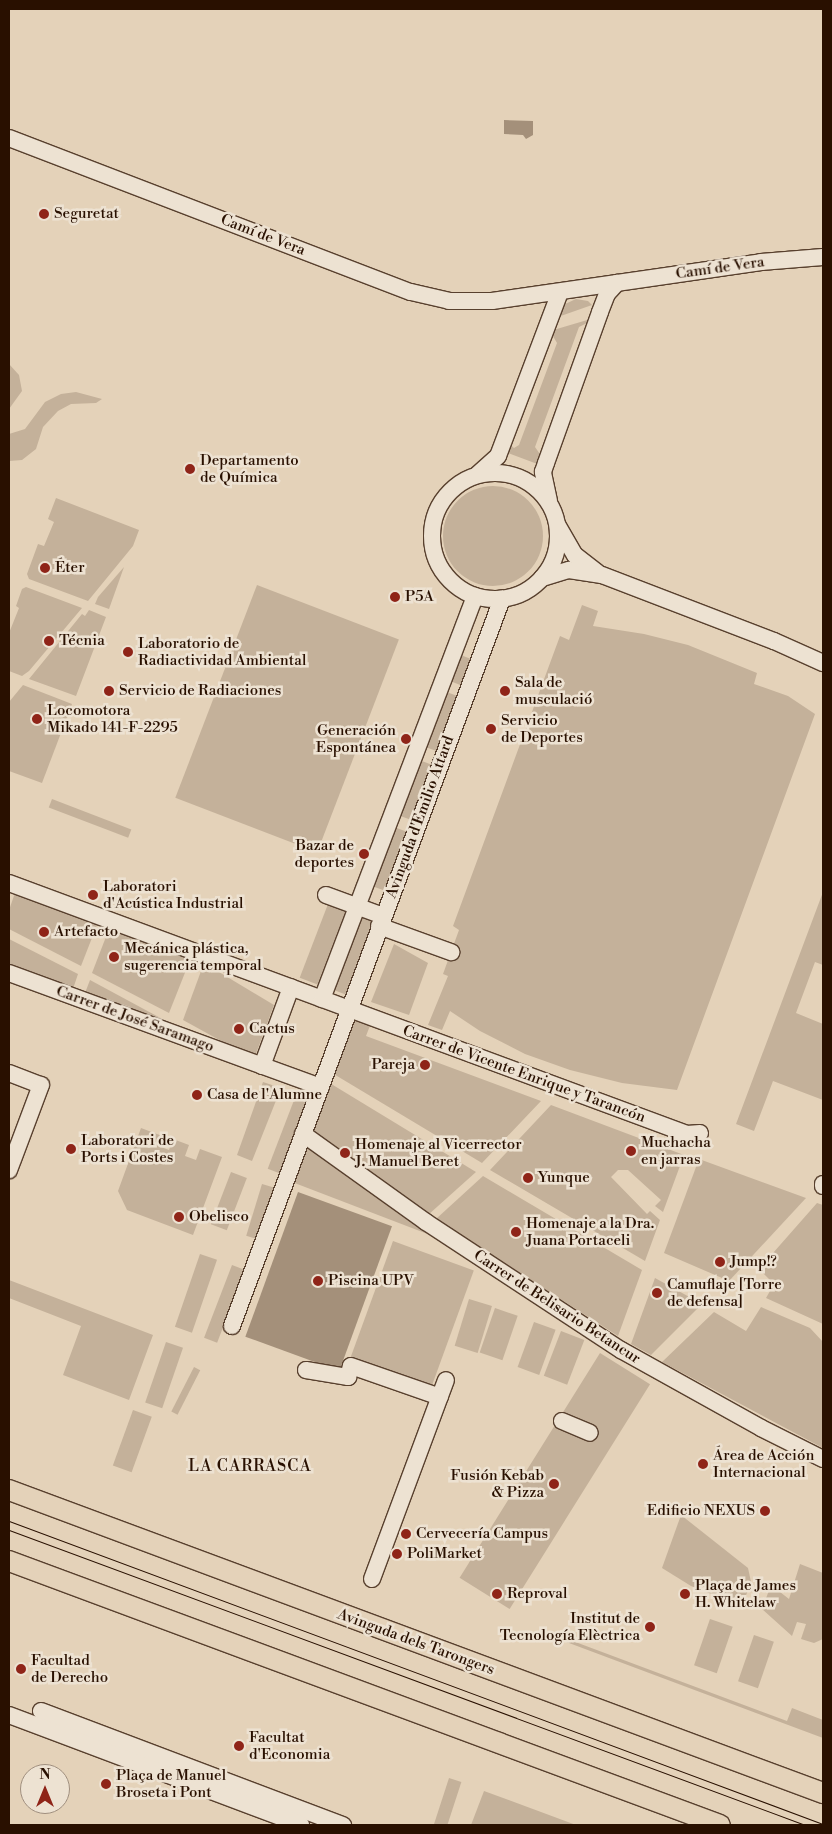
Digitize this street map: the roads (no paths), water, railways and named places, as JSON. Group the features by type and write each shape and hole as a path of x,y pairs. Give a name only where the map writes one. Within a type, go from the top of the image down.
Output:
{"main road":[{"name":"Avinguda dels Tarongers","path":"9,1490 823,1793"},
{"path":"9,1561 720,1825"}],"street":[{"name":"Camí de Vera","path":"9,138 411,292 449,301 523,297 823,257"},
{"path":"602,575 575,555 556,522 550,505 543,472 600,312 608,294 617,283"},
{"path":"577,289 590,297 600,312"},
{"path":"560,292 498,456 473,477 455,487 444,499 432,529 432,546 446,577 475,596 502,599 517,596 542,578 568,570 602,575 774,641 823,663"},
{"path":"523,297 540,304 546,312 547,324"},
{"path":"473,477 508,475 539,491 550,505"},
{"path":"542,578 553,561 558,542 556,522"},
{"name":"Avinguda d'Emilio Attard","path":"322,999 475,596"},
{"name":"Avinguda d'Emilio Attard","path":"232,1326 502,599"},
{"path":"774,641 823,654"},
{"path":"9,883 349,1010"},
{"path":"326,895 357,906 381,921 451,952"},
{"name":"Carrer de José Saramago","path":"9,973 321,1087"},
{"path":"262,1066 291,987"},
{"name":"Carrer de Vicente Enrique y Tarancón","path":"349,1010 688,1134 700,1133"},
{"path":"9,1073 41,1085 9,1170"},
{"name":"Carrer de Belisario Betancur","path":"303,1134 426,1222 621,1350 761,1428 823,1458"},
{"path":"306,1370 348,1377 351,1366 440,1397"},
{"path":"372,1579 446,1380"},
{"path":"562,1421 590,1433"},
{"path":"41,1712 343,1825"},
{"path":"9,1714 301,1825"}],"tram line":[{"path":"9,1521 823,1824"},
{"path":"9,1530 805,1825"}],"place":[{"name":"Seguretat","path":"44,214"},
{"name":"Departamento de Química","path":"190,469"},
{"name":"Éter","path":"45,568"},
{"name":"P5A","path":"395,597"},
{"name":"Técnia","path":"49,641"},
{"name":"Laboratorio de Radiactividad Ambiental","path":"128,652"},
{"name":"Servicio de Radiaciones","path":"109,691"},
{"name":"Sala de musculació","path":"505,691"},
{"name":"Locomotora Mikado 141-F-2295","path":"37,719"},
{"name":"Servicio de Deportes","path":"491,729"},
{"name":"Generación Espontánea","path":"406,739"},
{"name":"Bazar de deportes","path":"364,854"},
{"name":"Laboratori d'Acústica Industrial","path":"93,895"},
{"name":"Artefacto","path":"44,932"},
{"name":"Mecánica plástica, sugerencia temporal","path":"114,957"},
{"name":"Cactus","path":"239,1029"},
{"name":"Pareja","path":"425,1065"},
{"name":"Casa de l'Alumne","path":"197,1095"},
{"name":"Laboratori de Ports i Costes","path":"71,1149"},
{"name":"Muchacha en jarras","path":"631,1151"},
{"name":"Homenaje al Vicerrector J. Manuel Beret","path":"345,1153"},
{"name":"Yunque","path":"528,1178"},
{"name":"Obelisco","path":"179,1217"},
{"name":"Homenaje a la Dra. Juana Portaceli","path":"516,1232"},
{"name":"Jump!?","path":"720,1262"},
{"name":"Piscina UPV","path":"318,1281"},
{"name":"Camuflaje [Torre de defensa]","path":"657,1293"},
{"name":"Área de Acción Internacional","path":"703,1464"},
{"name":"Fusión Kebab & Pizza","path":"554,1484"},
{"name":"Edificio NEXUS","path":"765,1511"},
{"name":"Cervecería Campus","path":"406,1534"},
{"name":"PoliMarket","path":"397,1554"},
{"name":"Reproval","path":"497,1594"},
{"name":"Plaça de James H. Whitelaw","path":"685,1594"},
{"name":"Institut de Tecnología Elèctrica","path":"650,1627"},
{"name":"Facultad de Derecho","path":"21,1669"},
{"name":"Facultat d'Economia","path":"239,1746"},
{"name":"Plaça de Manuel Broseta i Pont","path":"106,1784"}],"district":[{"name":"LA CARRASCA","path":"250,1466"}]}
